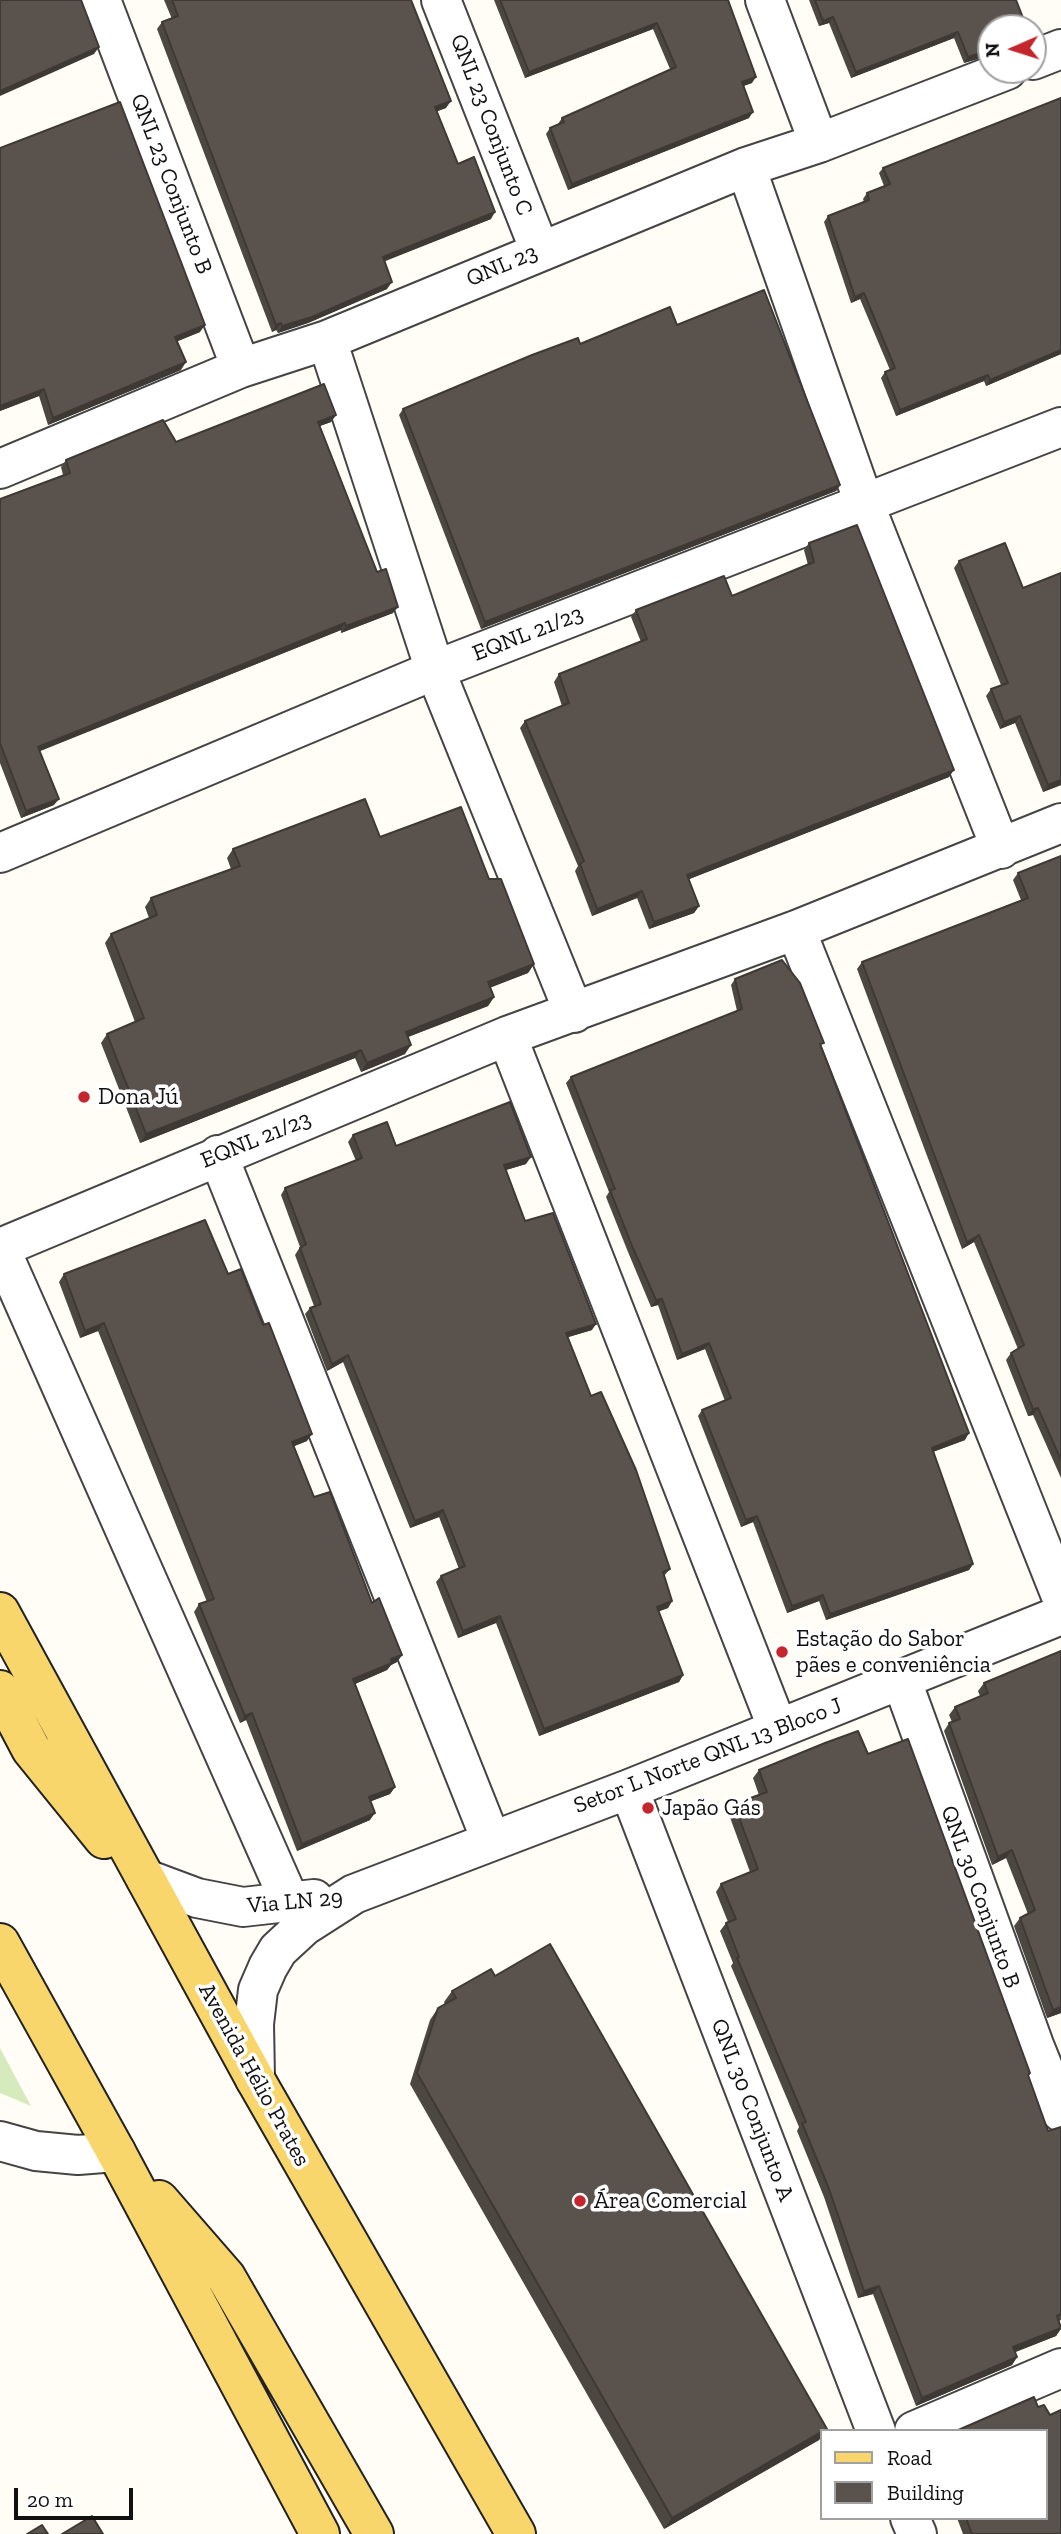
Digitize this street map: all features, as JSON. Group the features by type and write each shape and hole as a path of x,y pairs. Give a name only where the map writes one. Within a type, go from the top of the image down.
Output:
{"main road":[{"name":"Avenida Hélio Prates","path":"0,1612 497,2517 516,2534"},
{"path":"0,1690 31,1749 167,1917"},
{"path":"0,1943 116,2151 320,2534"},
{"path":"116,2151 226,2277 374,2534"}],"street":[{"name":"QNL 23 Conjunto B","path":"101,0 241,368"},
{"name":"QNL 23 Conjunto C","path":"442,0 540,251"},
{"path":"765,0 819,143"},
{"name":"QNL 23","path":"0,468 241,368 327,340 746,167 819,143 977,82"},
{"path":"746,167 864,503 1001,849"},
{"path":"327,340 435,670 575,1013"},
{"name":"EQNL 21/23","path":"0,853 435,670 1061,427"},
{"name":"EQNL 21/23","path":"0,1248 507,1037 796,930 1061,823"},
{"path":"796,930 1061,1596"},
{"path":"507,1037 778,1729"},
{"path":"218,1155 491,1840"},
{"path":"0,1248 290,1902"},
{"name":"Setor L Norte QNL 13 Bloco J","path":"354,1895 902,1681 1061,1615"},
{"name":"QNL 30 Conjunto B","path":"902,1681 1047,2040 1061,2112"},
{"name":"QNL 30 Conjunto A","path":"629,1789 875,2429"},
{"name":"Via LN 29","path":"146,1879 197,1898 232,1905 354,1895"},
{"name":"Via LN 29","path":"255,2079 254,2024 258,1990 268,1967 278,1950 304,1926 354,1895"},
{"path":"0,2141 36,2151 78,2155 116,2151"},
{"path":"919,2429 1061,2368"}],"green space":[{"path":"0,2048 31,2106 0,2093"}],"building":[{"path":"0,0 81,0 99,47 0,91"},
{"path":"172,0 411,0 451,101 435,107 458,164 474,157 495,212 383,257 392,282 312,317 282,326 281,323 276,325 162,22 178,16"},
{"path":"500,0 728,0 756,77 742,82 753,112 572,184 550,128 564,122 562,118 676,67 657,23 529,72"},
{"path":"815,0 1016,0 1022,14 977,14 977,54 968,57 958,32 856,72 833,17 823,21"},
{"path":"1061,98 1061,350 990,380 988,375 900,410 885,372 895,368 864,293 855,297 828,216 869,200 867,193 890,184 883,168"},
{"path":"120,102 205,325 175,337 186,362 53,418 44,389 0,406 0,148"},
{"path":"764,290 840,485 485,622 403,409 532,355 578,338 580,344 670,307 677,325"},
{"path":"324,384 336,415 318,422 377,572 386,569 398,607 346,626 345,623 38,747 59,799 26,811 0,743 0,499 70,473 66,460 163,420 176,442"},
{"path":"857,525 954,770 687,875 699,906 654,922 642,891 597,909 580,864 584,861 525,721 569,703 559,674 647,639 636,610 724,576 732,596 814,562 809,543"},
{"path":"1005,543 1023,588 1061,573 1061,780 1048,785 1020,716 1004,722 991,689 1008,683 959,561"},
{"path":"365,799 380,837 461,807 489,879 501,879 534,964 488,982 494,997 406,1032 411,1045 367,1063 361,1050 146,1134 107,1034 144,1018 111,934 157,915 151,898 240,866 233,849"},
{"path":"1061,856 1061,1460 1038,1408 1033,1409 1011,1353 1024,1345 979,1235 967,1242 862,962 1028,898 1018,873"},
{"path":"782,960 800,983 824,1043 820,1044 969,1433 932,1448 973,1564 830,1614 823,1595 792,1606 757,1516 746,1520 702,1410 731,1398 709,1343 682,1354 662,1299 656,1300 632,1246 610,1190 615,1189 571,1077 742,1009 735,979"},
{"path":"510,1102 531,1157 504,1165 525,1221 553,1213 596,1324 566,1333 591,1396 601,1392 636,1470 670,1569 663,1572 672,1601 657,1607 683,1675 544,1729 500,1616 463,1631 441,1576 465,1566 443,1510 415,1521 348,1355 332,1364 310,1308 321,1304 300,1248 306,1244 285,1188 362,1158 353,1135 387,1122 396,1146"},
{"path":"205,1220 228,1274 241,1269 263,1325 269,1323 312,1434 292,1442 314,1497 330,1492 372,1603 379,1598 402,1655 391,1659 392,1663 353,1679 395,1787 369,1797 375,1813 302,1844 252,1713 245,1716 199,1604 214,1599 104,1323 85,1331 64,1274"},
{"path":"1061,1651 1061,2007 1053,2010 1020,1918 1035,1910 1012,1850 998,1857 949,1723 960,1719 955,1707 988,1693 984,1683"},
{"path":"858,1731 868,1754 908,1739 1030,2073 1028,2075 1048,2131 1061,2127 1061,2314 1057,2316 1061,2328 1013,2347 1017,2357 922,2398 879,2286 864,2291 829,2189 802,2123 806,2122 737,1958 739,1957 726,1923 736,1919 721,1884 758,1869 734,1804 767,1792 759,1770"},
{"name":"Área Comercial","path":"550,1944 827,2429 820,2429 820,2433 672,2518 417,2073 438,2008 456,1998 452,1991 491,1969 495,1976"},
{"path":"1034,2397 1038,2407 1044,2405 1050,2415 1061,2410 1061,2534 972,2534 967,2520 1047,2520 1047,2429 961,2429"},
{"path":"92,2516 103,2534 62,2534"},
{"path":"42,2525 48,2534 27,2534"}],"place":[{"name":"Dona Jú","path":"84,1097"},
{"name":"Estação do Sabor pães e conveniência","path":"782,1652"},
{"name":"Japão Gás","path":"648,1808"},
{"name":"Área Comercial","path":"580,2201"}]}
